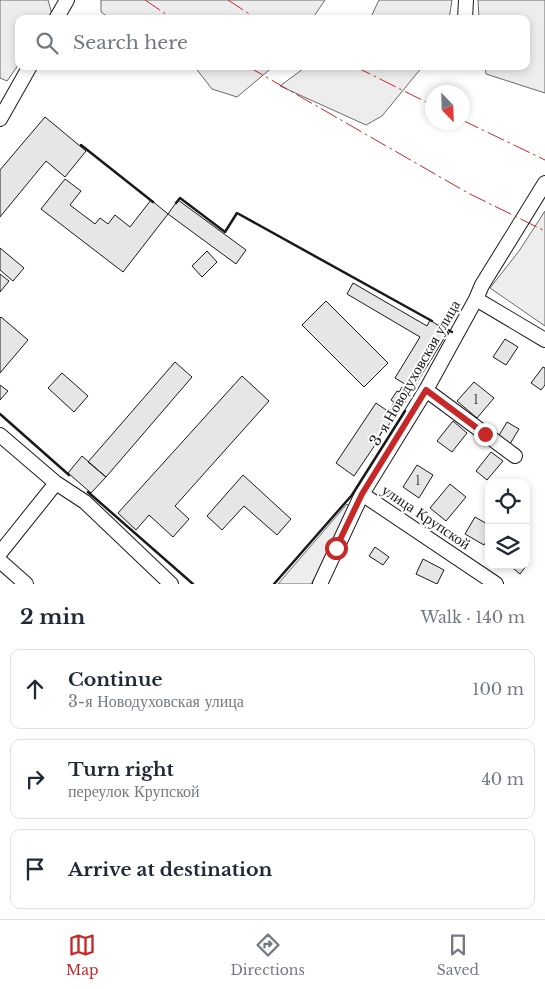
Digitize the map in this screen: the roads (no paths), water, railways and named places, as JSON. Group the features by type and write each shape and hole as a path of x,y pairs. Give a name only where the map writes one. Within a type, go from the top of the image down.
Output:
{"street":[{"path":"58,15 67,0"},
{"path":"465,15 466,0"},
{"path":"1,115 28,70"},
{"name":"3-я Новодуховская улица","path":"320,584 362,494 426,390 482,285 545,183"},
{"path":"476,299 545,340"},
{"path":"426,390 515,456"},
{"path":"0,435 56,483 85,502 171,584"},
{"path":"0,553 56,483"},
{"name":"улица Крупской","path":"362,494 496,584"},
{"path":"0,562 26,584"}]}
